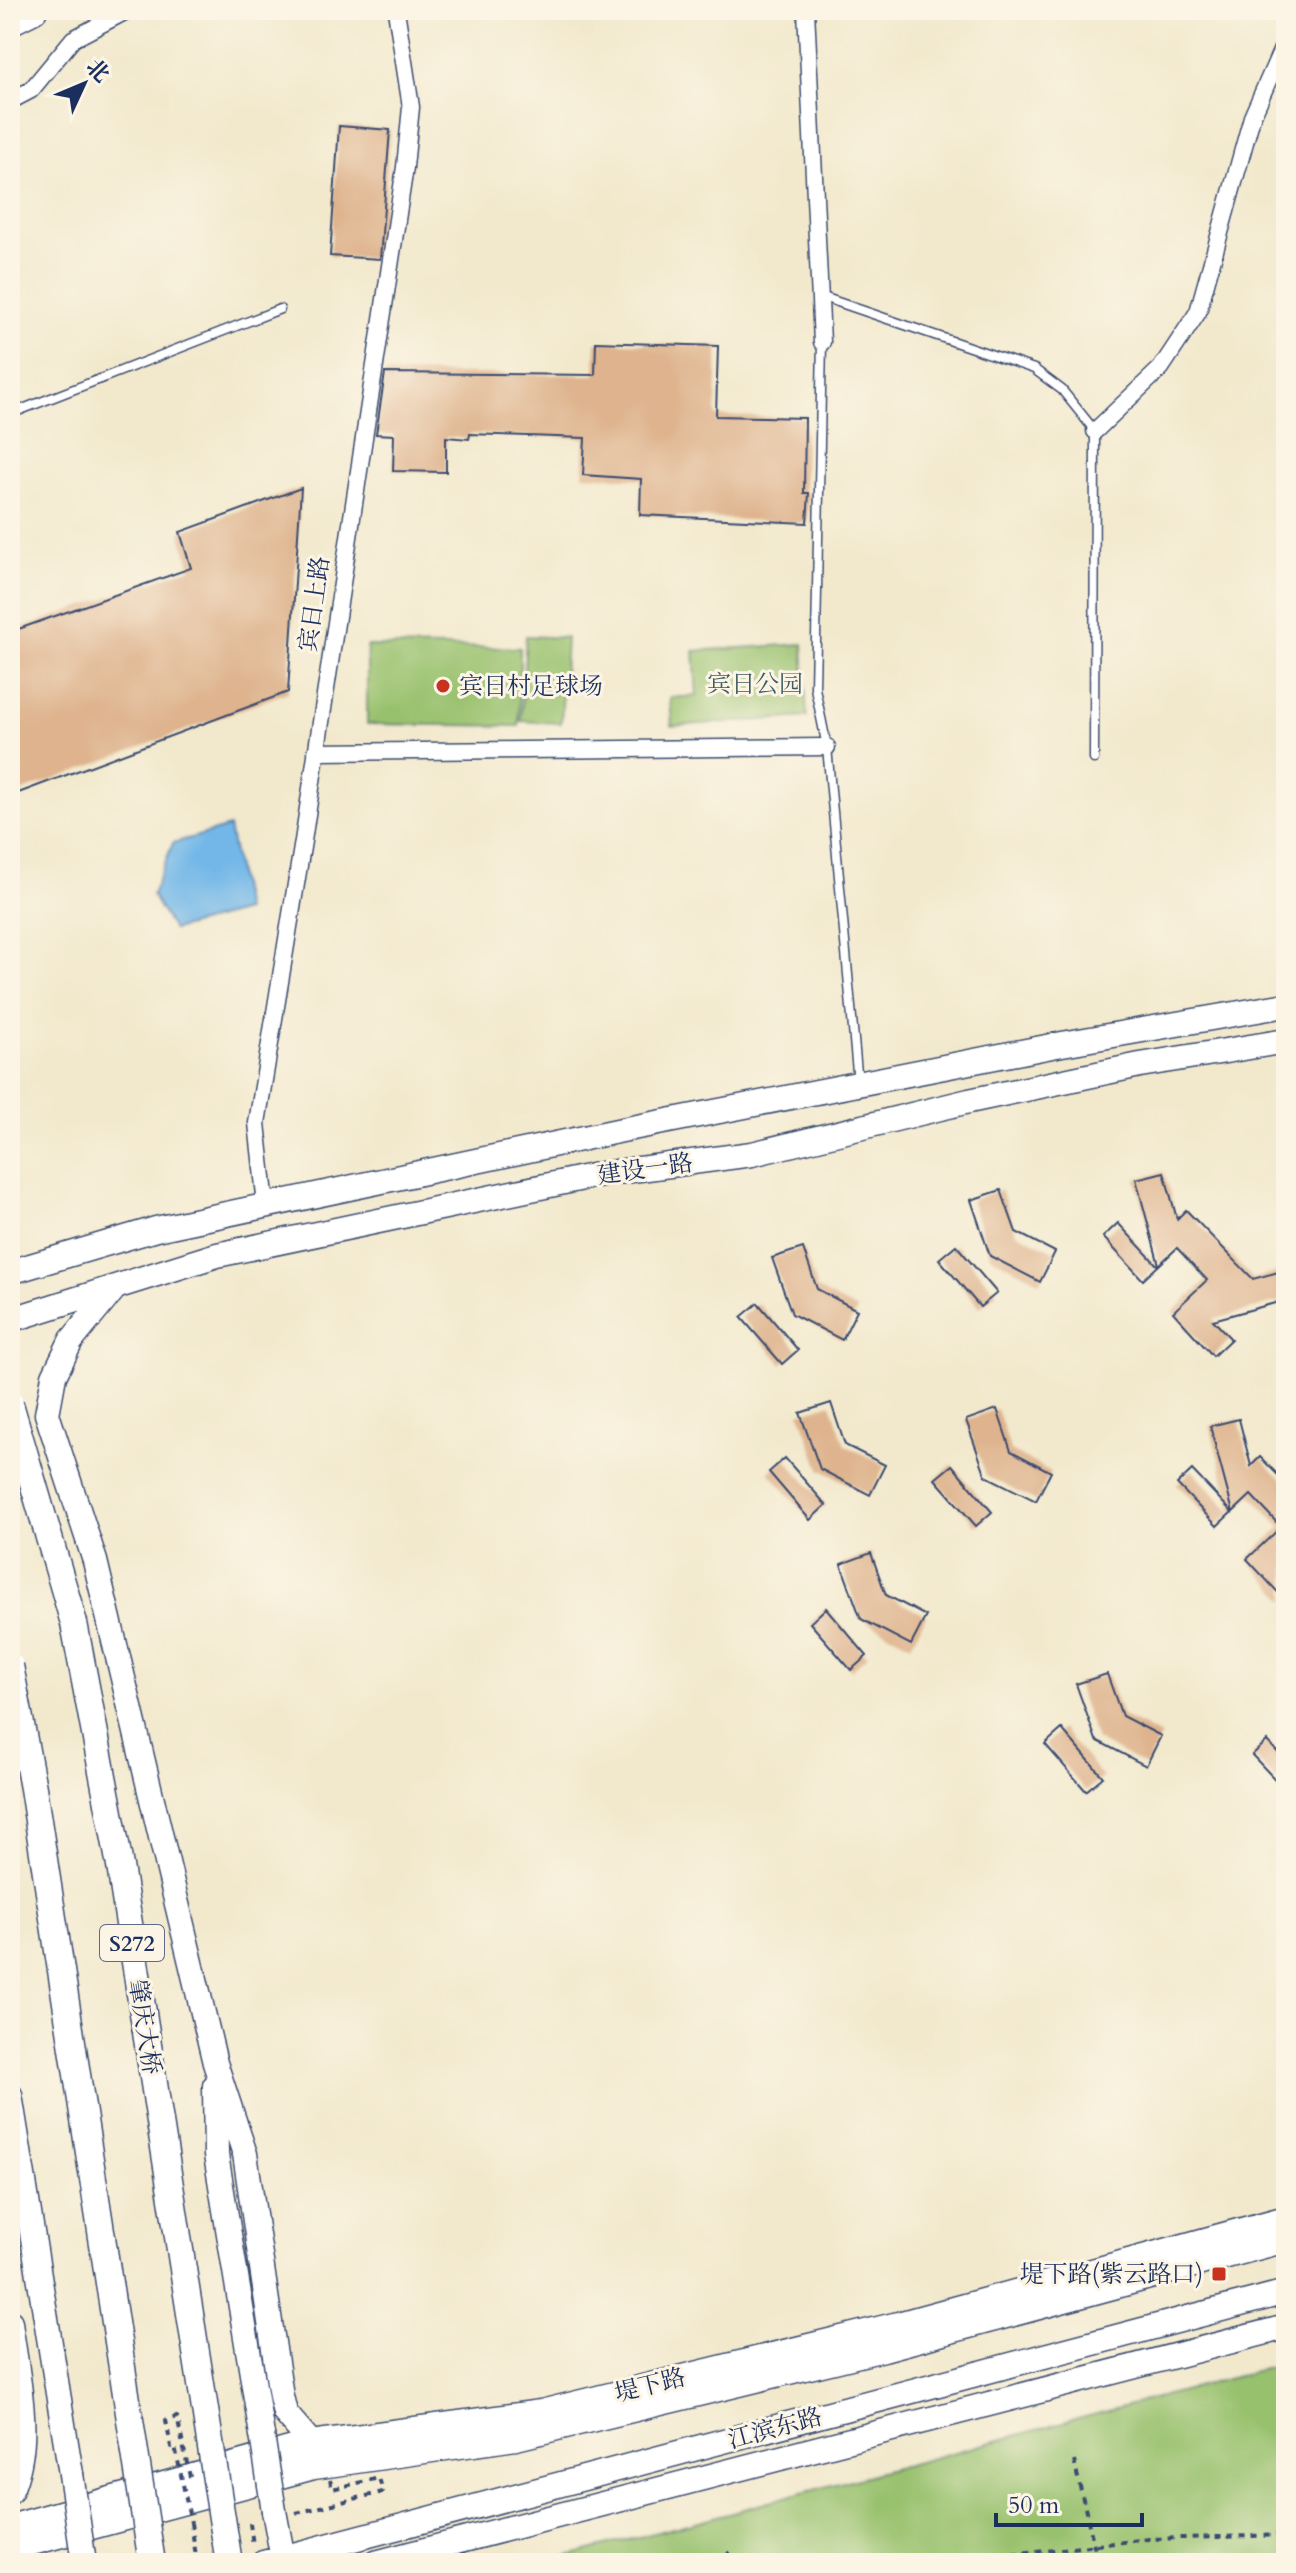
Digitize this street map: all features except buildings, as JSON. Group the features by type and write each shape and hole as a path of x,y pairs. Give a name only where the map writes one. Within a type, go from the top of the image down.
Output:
{"main road":[{"path":"10,22 34,10"},
{"name":"肇庆大桥","path":"10,1404 74,1623 120,1866 229,2563"},
{"path":"10,1666 33,1788 152,2563"}],"street":[{"path":"10,101 31,90 73,39 128,10"},
{"name":"宾日上路","path":"266,1205 257,1123 405,167 411,107 396,10"},
{"path":"806,10 822,342"},
{"path":"1095,431 1161,368 1198,312 1252,117 1286,40"},
{"path":"316,752 827,747"},
{"name":"建设一路","path":"10,1272 156,1229 266,1205 858,1083 1286,1005"},
{"name":"建设一路","path":"10,1320 217,1255 602,1174 752,1154 984,1097 1140,1065 1286,1041"},
{"path":"113,1290 71,1341 54,1376 47,1414 95,1561 128,1688 215,2063 245,2154 285,2413 311,2443"},
{"path":"215,2063 216,2155 278,2515 273,2561"},
{"path":"11,2117 84,2563"},
{"name":"堤下路","path":"10,2527 311,2443 541,2412 898,2324 1286,2218"},
{"name":"堤下路","path":"10,2549 314,2467 546,2431 884,2349 1286,2240"},
{"name":"江滨东路","path":"273,2561 1286,2292"},
{"path":"10,2322 23,2433 23,2460 10,2492"},
{"name":"江滨东路","path":"375,2563 1286,2327"}],"lane":[{"path":"820,296 1034,369 1062,390 1095,431 1094,759"},
{"path":"10,414 280,309"},
{"path":"822,342 815,688 827,747 858,1083"}],"path":[{"path":"190,2477 177,2417 166,2420 171,2447 175,2446 197,2563"},
{"path":"1074,2461 1098,2563"},
{"path":"250,2523 383,2492 379,2478 332,2489 330,2480"},
{"path":"941,2563 1094,2544 1286,2535"},
{"path":"719,2563 730,2552"}],"green space":[{"path":"526,636 566,638 561,723 521,721"},
{"name":"宾日公园","path":"803,644 807,717 672,726 670,698 697,696 694,651"},
{"name":"宾日村足球场","path":"367,646 520,648 519,726 367,724"},
{"path":"1286,2363 1286,2563 541,2563 639,2537"}],"water":[{"path":"229,827 245,911 173,930 152,895 173,843"}],"place":[{"name":"宾日村足球场","path":"443,686"},
{"name":"堤下路(紫云路口)","path":"1219,2274"}]}
